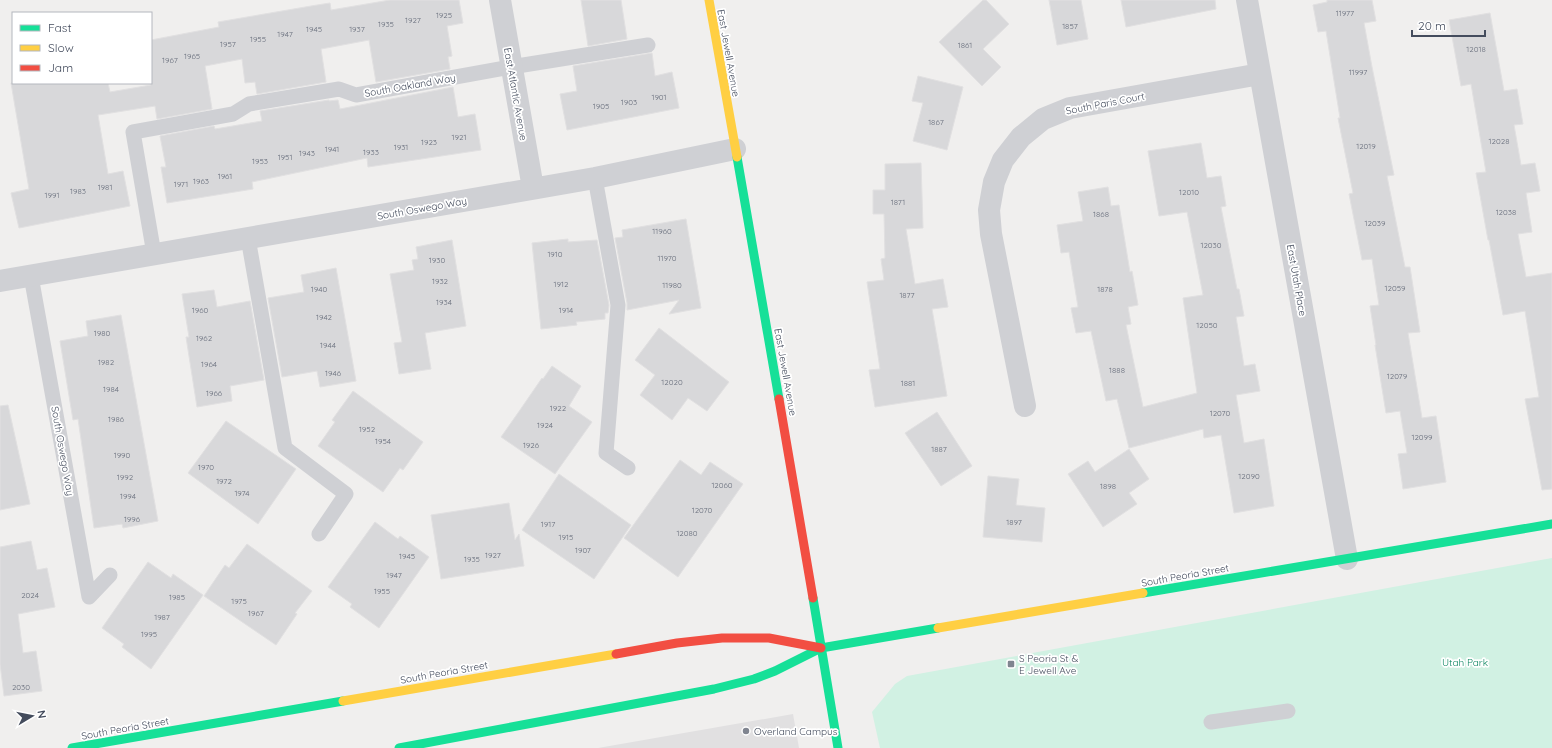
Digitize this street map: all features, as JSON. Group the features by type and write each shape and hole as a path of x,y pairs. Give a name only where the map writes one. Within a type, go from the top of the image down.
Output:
{"main road":[{"name":"East Jewell Avenue","path":"709,0 777,385 838,748"},
{"name":"South Peoria Street","path":"399,748 714,689 754,679 775,671 821,648 1552,524"},
{"name":"South Peoria Street","path":"72,748 684,642 722,638 769,638 821,648"}],"street":[{"name":"East Atlantic Avenue","path":"500,0 533,188"},
{"name":"East Utah Place","path":"1247,0 1347,559"},
{"name":"South Paris Court","path":"1025,406 991,234 989,210 994,182 1003,160 1021,137 1043,119 1070,108 1260,74"},
{"name":"South Oswego Way","path":"0,281 595,178 735,149"}],"lane":[{"name":"South Oakland Way","path":"154,254 132,132 233,114 249,104 339,89 356,95 511,67 648,45"},
{"path":"595,178 618,305 606,453 628,468"},
{"path":"248,238 285,448 346,494 319,534"},
{"name":"South Oswego Way","path":"31,276 89,597 110,575"},
{"path":"1211,722 1288,711"}],"shaded area":[{"name":"Overland Campus","path":"793,714 799,748 598,748"}],"green space":[{"name":"Utah Park","path":"1552,558 1552,748 880,748 872,712 895,684 907,676"}],"building":[{"path":"390,0 459,0 463,23 447,26 452,56 448,57 450,69 376,82 369,40 321,49 326,82 257,94 255,82 245,83 242,59 205,66 212,109 157,119 155,106 98,115 108,174 123,171 130,206 19,228 11,193 29,189 11,83 108,84 110,92 151,85 152,40 219,27 218,22 311,6 330,3 331,10"},
{"path":"581,0 621,0 627,39 588,46"},
{"path":"983,0 986,0 1009,24 983,49 1001,67 982,86 939,42"},
{"path":"1049,0 1081,0 1088,39 1057,45"},
{"path":"1121,0 1215,0 1216,9 1126,27"},
{"path":"1327,0 1372,0 1376,21 1364,23 1394,175 1387,176 1405,267 1410,267 1420,332 1408,333 1422,418 1436,416 1446,482 1403,489 1398,454 1407,453 1400,411 1386,413 1370,306 1379,305 1372,259 1362,260 1349,194 1353,193 1338,118 1340,118 1326,31 1318,32 1313,5 1327,2"},
{"path":"1490,13 1504,91 1517,89 1523,124 1514,125 1521,165 1535,163 1540,191 1526,193 1532,232 1518,234 1526,277 1552,273 1552,489 1542,490 1525,399 1539,397 1525,311 1503,315 1476,173 1486,172 1471,84 1461,86 1449,20"},
{"path":"652,53 655,76 672,72 679,108 567,130 560,94 577,91 573,66"},
{"path":"918,76 963,87 947,150 913,141 923,103 912,101"},
{"path":"453,87 458,117 475,114 481,150 368,167 367,158 252,182 253,189 167,203 161,167 166,167 160,136 214,126 215,129 262,121 260,111 329,100 338,100 340,109"},
{"path":"1201,143 1207,178 1221,176 1226,206 1221,207 1237,289 1239,289 1244,316 1236,317 1244,366 1255,364 1260,391 1236,395 1244,443 1264,439 1274,506 1234,513 1221,435 1204,438 1203,429 1129,448 1117,399 1106,401 1091,331 1076,333 1071,308 1078,307 1069,252 1061,253 1057,225 1083,221 1078,192 1108,187 1111,206 1119,205 1130,272 1132,271 1138,305 1128,307 1131,324 1126,325 1143,407 1197,393 1183,298 1203,295 1187,212 1159,216 1148,151"},
{"path":"921,163 923,228 906,229 915,284 943,279 948,307 932,309 947,396 875,407 869,370 880,369 867,282 884,280 881,259 885,258 884,214 873,214 873,190 885,190 885,164"},
{"path":"686,219 701,308 669,314 679,300 627,310 615,238 623,237 622,230"},
{"path":"568,239 568,242 597,240 609,305 608,313 605,313 605,319 576,322 577,325 541,329 532,243"},
{"path":"452,240 466,326 425,333 431,369 399,374 394,343 402,342 390,274 414,270 412,260 418,259 416,247"},
{"path":"336,268 356,381 320,387 317,371 282,377 268,298 304,292 301,275"},
{"path":"214,290 217,307 250,301 264,380 230,386 232,401 197,407 186,337 189,337 182,294"},
{"path":"121,315 158,521 123,528 122,524 94,528 78,419 73,420 60,341 88,336 86,321"},
{"path":"659,328 729,382 707,411 688,398 672,420 640,395 655,375 635,360"},
{"path":"552,366 581,386 569,406 592,422 555,474 501,437"},
{"path":"353,391 423,442 403,470 400,468 383,492 318,446 335,422 332,420"},
{"path":"8,405 30,504 0,510 0,406"},
{"path":"937,412 972,466 941,486 905,433"},
{"path":"226,421 296,469 258,524 188,473"},
{"path":"1129,449 1149,479 1129,493 1137,504 1103,527 1068,474 1088,461 1095,472"},
{"path":"680,460 701,475 710,462 743,484 678,577 624,538"},
{"path":"559,474 631,525 594,579 522,530"},
{"path":"988,476 1019,479 1016,505 1045,508 1042,542 983,537"},
{"path":"509,503 515,540 519,534 524,566 441,579 431,515"},
{"path":"375,522 398,539 400,536 429,557 379,628 350,607 352,604 328,587"},
{"path":"31,541 37,570 47,568 55,607 18,614 23,653 36,651 42,691 4,696 0,664 0,547"},
{"path":"247,544 312,591 295,613 297,614 276,645 204,596 225,565 229,568"},
{"path":"148,562 171,578 173,574 203,595 151,669 122,647 124,644 102,628"}],"traffic: fast":[{"path":"737,157 779,399"},
{"path":"1143,593 1552,524"},
{"path":"813,598 838,748"},
{"path":"399,748 714,689 754,679 775,671 821,648 938,628"},
{"path":"72,748 343,701"}],"traffic: slow":[{"path":"709,0 737,157"},
{"path":"938,628 1143,593"},
{"path":"343,701 616,654"}],"traffic: jam":[{"path":"779,399 813,598"},
{"path":"616,654 677,643 722,638 769,638 821,648"}],"place":[{"name":"S Peoria St & E Jewell Ave","path":"1011,664"},
{"name":"Overland Campus","path":"746,731"}]}
